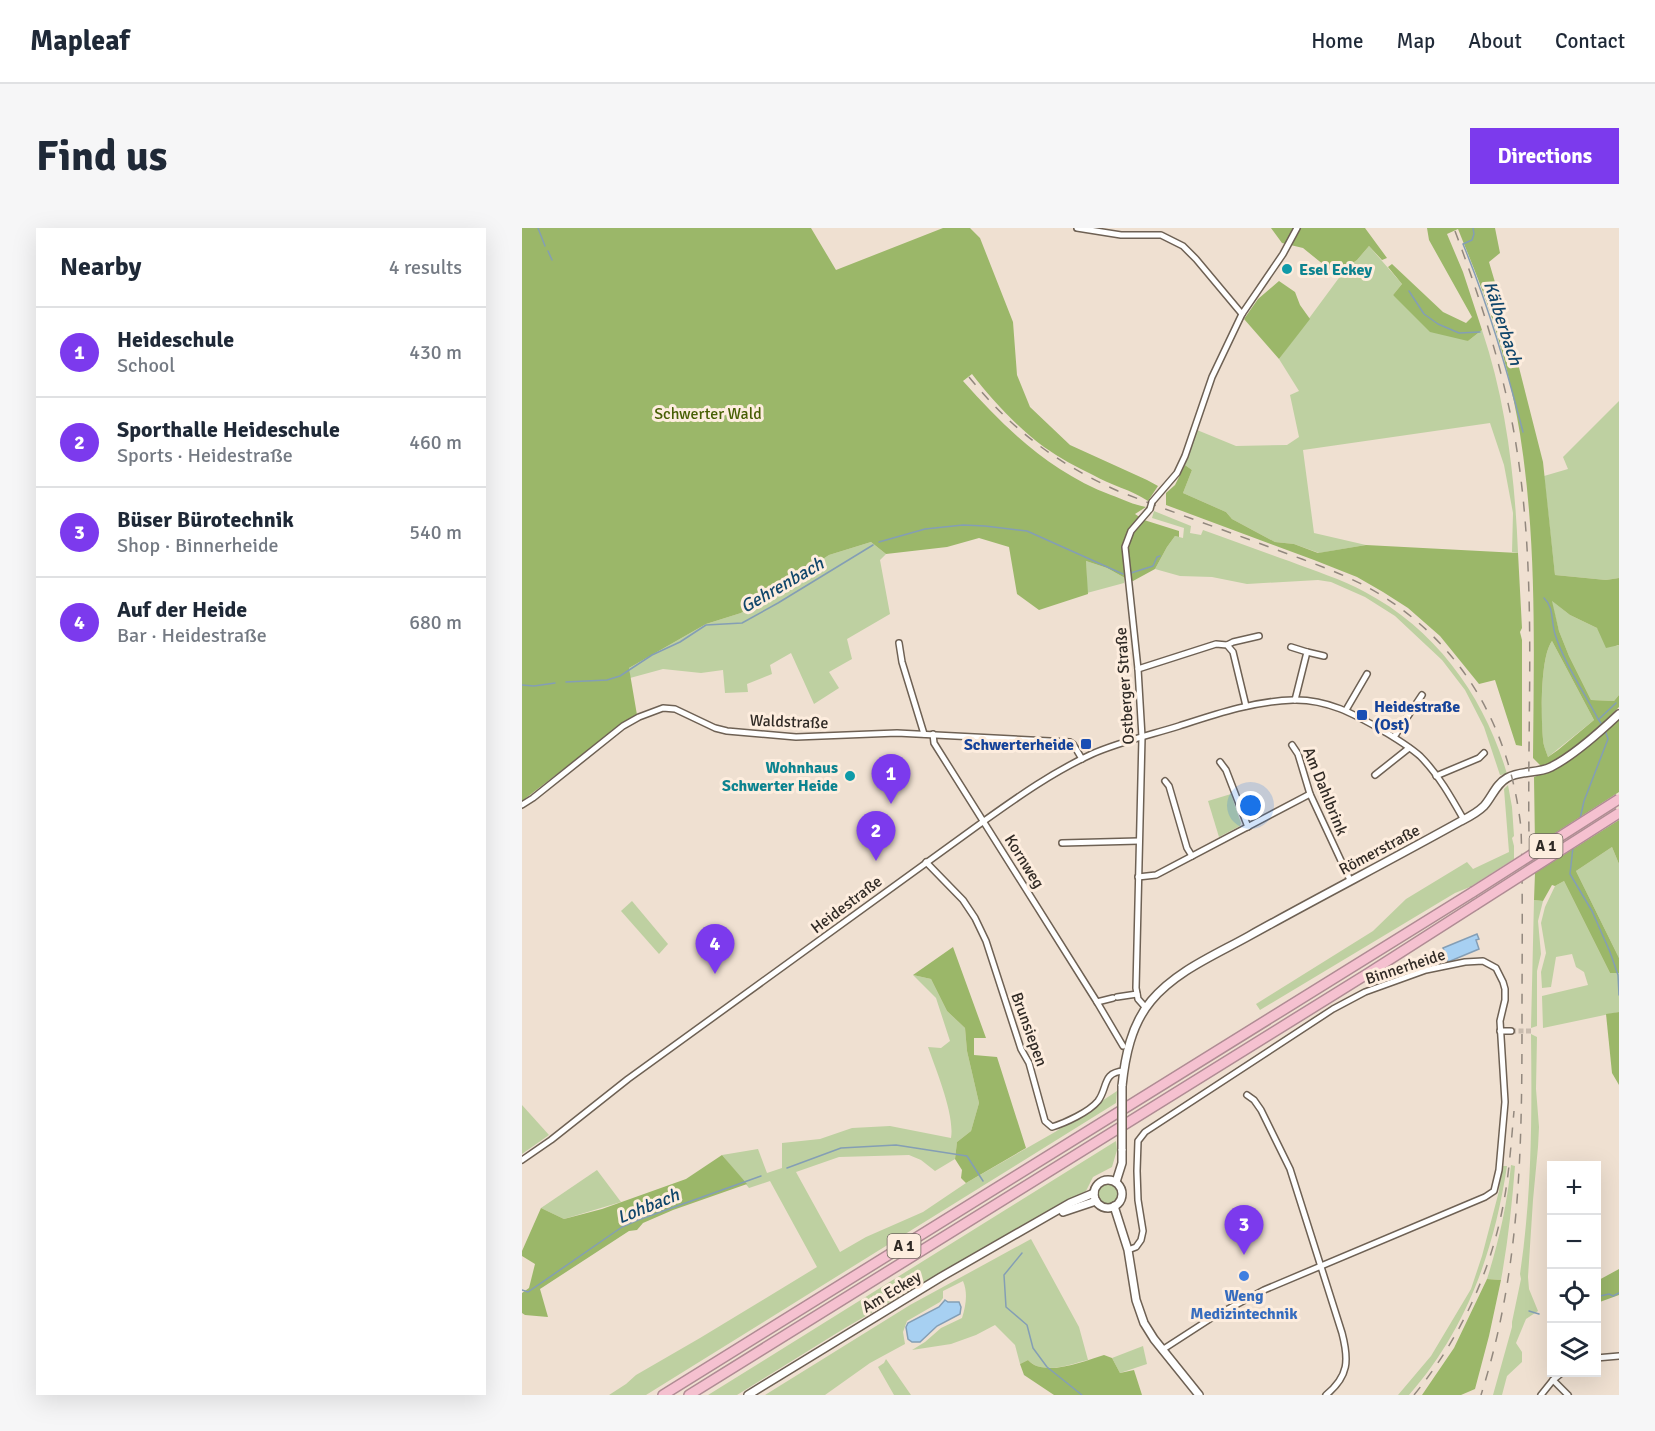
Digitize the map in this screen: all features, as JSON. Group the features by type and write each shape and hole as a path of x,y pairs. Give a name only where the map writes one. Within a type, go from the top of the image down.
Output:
{"highway":[{"name":"A 1","path":"663,1395 1619,799"},
{"name":"A 1","path":"689,1395 1367,974 1619,813"}],"street":[{"path":"1077,228 1121,235 1161,235 1183,246 1242,314"},
{"name":"Ostberger Straße","path":"1137,994 1142,737 1138,669 1125,547 1131,531 1177,473 1212,377 1242,314 1283,254 1297,228"},
{"path":"1138,669 1216,644 1227,645 1259,636"},
{"path":"899,643 902,662 924,734"},
{"path":"1227,645 1233,652 1246,706"},
{"path":"1291,647 1324,656"},
{"path":"1295,700 1307,652"},
{"path":"1346,710 1367,674"},
{"path":"1394,737 1422,695"},
{"name":"Heidestraße","path":"522,1160 628,1079 984,821 1037,784 1107,748 1258,703 1313,701 1346,710 1394,737 1418,755 1436,776 1464,820"},
{"name":"Waldstraße","path":"522,805 623,726 663,708 675,709 715,728 727,731 796,736 933,734 1070,742 1082,759"},
{"name":"Römerstraße","path":"1146,1008 1166,985 1183,973 1350,880 1464,820 1483,807 1498,786 1507,778 1552,767 1598,733 1619,714"},
{"name":"Kornweg","path":"933,734 934,743 1123,1046"},
{"name":"Am Dahlbrink","path":"1292,746 1298,754 1310,794 1350,880"},
{"path":"1375,775 1409,748"},
{"path":"1436,776 1479,758 1484,753"},
{"path":"1220,762 1226,770 1248,826"},
{"path":"1165,781 1169,786 1187,848 1192,856"},
{"path":"1138,877 1156,875 1310,794"},
{"path":"1062,843 1139,841"},
{"name":"Brunsiepen","path":"926,862 963,900 986,941 1021,1049 1029,1063 1045,1121 1052,1127 1062,1124 1090,1107 1099,1099 1106,1079 1113,1073 1124,1071"},
{"name":"Binnerheide","path":"1128,1250 1136,1247 1143,1231 1138,1200 1137,1171 1138,1141 1144,1132 1333,1009 1365,992 1426,970 1465,962 1483,961 1496,968 1503,982 1505,1000 1500,1021 1505,1102 1499,1170 1494,1191 1485,1197 1264,1290 1213,1317 1162,1350"},
{"path":"1097,1002 1137,994 1146,1008 1127,1050 1122,1086 1122,1163 1116,1182"},
{"path":"1500,1031 1511,1031"},
{"path":"1247,1095 1261,1110 1286,1159 1318,1266 1342,1333 1347,1361 1345,1371 1339,1382 1326,1395"},
{"path":"1102,1181 1116,1182 1122,1194 1121,1199 1114,1206 1106,1208 1096,1201 1095,1188 1102,1181"},
{"name":"Am Eckey","path":"748,1395 941,1277 1071,1203 1094,1193"},
{"name":"Am Eckey","path":"1052,1215 1096,1201"},
{"path":"1114,1206 1128,1250 1139,1311 1148,1330 1162,1350 1199,1395"},
{"path":"1601,1358 1619,1356"},
{"path":"1541,1395 1557,1377"},
{"path":"1553,1380 1568,1395"}],"green space":[{"name":"Schwerter Wald","path":"522,228 811,228 836,270 943,228 970,228 980,238 1013,322 1017,375 1030,407 1070,445 1158,486 1148,501 1074,466 1044,447 1015,423 972,374 963,381 1013,432 1049,461 1089,485 1128,502 1146,507 1135,514 1144,520 1179,531 1179,537 1175,536 1155,569 1133,581 1086,561 1088,594 1039,610 1017,594 1009,547 979,538 947,547 886,554 871,542 829,555 741,613 706,624 629,668 637,715 522,801"},
{"path":"1271,228 1365,228 1387,258 1382,260 1369,246 1357,260 1347,267 1340,278 1303,248 1282,243"},
{"path":"1427,228 1495,228 1500,253 1489,262 1512,340 1543,462 1555,575 1606,580 1619,578 1619,645 1606,648 1597,628 1570,615 1552,601 1559,631 1591,700 1614,701 1619,695 1619,707 1583,741 1542,767 1533,758 1532,555 1525,474 1514,402 1493,322 1458,229 1447,234 1463,272 1482,330 1468,341 1430,332 1393,295 1402,284 1388,267 1392,264 1443,312 1466,323 1472,317 1429,240","holes":["1552,641 1594,720 1548,757 1543,741 1542,688 1545,660"]},
{"path":"1369,246 1402,284 1393,295 1468,341 1482,330 1497,384 1508,440 1518,553 1512,552 1513,513 1504,465 1490,423 1303,450 1314,533 1366,545 1319,553 1294,544 1275,542 1232,519 1226,512 1183,493 1192,470 1185,465 1197,430 1236,446 1287,445 1299,437 1290,395 1299,391 1279,359 1347,267 1357,260"},
{"path":"1279,281 1295,292 1300,305 1310,319 1279,359 1244,319 1258,299"},
{"path":"1619,401 1619,578 1606,580 1555,575 1544,476 1568,469 1563,457"},
{"path":"1185,465 1192,470 1183,493 1226,512 1232,519 1275,542 1294,544 1318,553 1366,545 1518,553 1522,628 1520,632 1522,640 1522,746 1516,745 1495,680 1479,684 1440,636 1408,608 1357,577 1166,505 1166,493 1175,485"},
{"path":"1154,511 1191,526 1190,533 1201,535 1203,530 1337,579 1356,587 1391,608 1436,646 1455,669 1486,719 1507,774 1500,775 1484,727 1465,690 1442,660 1395,616 1365,597 1331,582 1318,580 1247,584 1212,577 1180,576 1155,569 1175,536 1183,538 1184,528 1152,518"},
{"path":"871,542 886,554 880,560 890,614 847,639 852,659 829,672 839,688 814,704 791,653 770,665 772,674 747,684 748,692 725,693 723,670 701,673 663,669 630,678 629,668 706,624 741,613 829,555"},
{"path":"1086,561 1107,568 1125,578 1124,583 1087,593"},
{"path":"1551,600 1570,615 1597,628 1617,646 1619,645 1619,695 1614,701 1591,700 1559,631"},
{"path":"1552,641 1594,720 1548,757 1543,741 1542,688 1545,660"},
{"path":"1619,720 1619,792 1535,846 1534,777 1556,769"},
{"path":"1508,785 1512,807 1514,859 1260,1010 1256,1004 1373,931 1406,899 1467,862 1473,869 1509,852 1504,789"},
{"path":"1231,794 1241,823 1240,826 1219,837 1208,801"},
{"path":"1619,820 1619,864 1612,847 1576,871 1619,958 1619,973 1610,973 1564,881 1555,886 1552,885 1543,901 1534,900 1535,873"},
{"path":"1612,847 1619,864 1619,958 1576,871"},
{"path":"1564,881 1610,973 1619,973 1619,1012 1543,1028 1542,996 1588,985 1584,972 1576,967 1572,954 1556,957 1551,987 1542,988 1541,972 1546,953 1541,923 1545,907 1555,886"},
{"path":"1534,900 1543,901 1538,921 1541,954 1537,971 1537,1026 1531,1028"},
{"path":"632,901 668,944 659,954 621,911"},
{"path":"953,947 986,1038 974,1038 974,1055 997,1057 1026,1148 966,1183 961,1178 962,1170 955,1159 957,1142 971,1131 979,1103 967,1051 965,1028 947,1011 931,979 913,975"},
{"path":"913,975 931,979 947,1011 965,1028 967,1051 979,1103 971,1131 957,1142 955,1159 935,1171 921,1160 909,1155 839,1157 796,1172 840,1252 866,1237 923,1212 966,1183 1055,1132 1117,1091 1116,1103 646,1395 609,1395 636,1375 817,1267 770,1181 749,1188 722,1155 758,1149 767,1173 782,1168 782,1143 820,1139 852,1128 890,1126 951,1138 948,1105 928,1047 941,1048 950,1041 936,998"},
{"path":"1619,1012 1619,1085 1612,1073 1606,1014"},
{"path":"1531,1034 1537,1037 1536,1089 1539,1127 1528,1277 1529,1289 1538,1311 1526,1319 1516,1343 1522,1352 1522,1362 1507,1376 1502,1395 1493,1395 1512,1327 1521,1279 1530,1154"},
{"path":"522,1105 549,1135 522,1154"},
{"path":"1116,1141 1117,1150 1112,1167 1093,1177 1086,1191 845,1328 737,1395 708,1395"},
{"path":"722,1155 747,1184 673,1210 643,1223 637,1230 629,1231 540,1289 548,1317 522,1313 522,1293 529,1288 535,1264 522,1256 522,1251 541,1208 564,1219 602,1209 686,1179"},
{"path":"1511,1165 1515,1166 1514,1180 1501,1280 1487,1279 1502,1223"},
{"path":"1501,1166 1507,1166 1501,1198 1486,1258 1475,1288 1447,1343 1429,1370 1409,1395 1398,1395 1431,1356 1471,1289 1499,1191"},
{"path":"597,1170 621,1202 564,1219 541,1208"},
{"path":"1108,1183 1116,1186 1119,1194 1116,1202 1108,1205 1100,1202 1097,1194 1100,1186"},
{"path":"1031,1239 1079,1327 1088,1360 1057,1368 1041,1367 1028,1360 1020,1364 1015,1345 995,1325 951,1344 912,1350 941,1328 962,1318 966,1299 963,1281 943,1291 943,1298 940,1302 907,1321 903,1332 905,1344 870,1363 825,1395 765,1395 910,1305"},
{"path":"1619,1269 1619,1295 1601,1302 1601,1279"},
{"path":"1487,1279 1501,1280 1475,1389 1461,1395 1422,1395 1454,1348"},
{"path":"1143,1346 1147,1364 1120,1373 1112,1358"},
{"path":"1104,1355 1112,1358 1120,1373 1134,1370 1142,1395 1054,1395 1024,1375 1020,1364 1028,1360 1044,1368 1054,1368"},
{"path":"886,1359 911,1395 894,1395 878,1367"}],"water":[{"path":"1477,934 1479,949 1448,962 1443,948"},
{"path":"945,1300 959,1302 960,1314 937,1326 920,1342 912,1342 908,1339 906,1327 908,1323 939,1307"}],"waterway":[{"path":"538,228 545,246"},
{"name":"Kälberbach","path":"1473,228 1472,240 1463,244 1496,337 1523,432"},
{"path":"548,251 552,260"},
{"path":"1409,291 1424,314 1438,324 1459,333 1480,332"},
{"name":"Gehrenbach","path":"879,542 925,529 963,525 1027,531 1123,574"},
{"name":"Gehrenbach","path":"566,682 607,680 620,676 706,625 742,623 873,545"},
{"path":"1131,573 1153,566 1157,557 1160,556"},
{"name":"Gehrenbach","path":"1544,598 1552,614 1555,634 1564,656 1603,726"},
{"name":"Gehrenbach","path":"522,685 555,683"},
{"path":"1599,719 1616,703"},
{"name":"Gehrenbach","path":"1580,819 1584,801 1608,739 1605,730"},
{"name":"Gehrenbach","path":"1573,847 1570,874 1592,911 1610,952 1618,975 1619,995"},
{"name":"Lohbach","path":"787,1168 841,1148 896,1145 967,1156 983,1181"},
{"name":"Lohbach","path":"522,1290 528,1292 622,1227 761,1176"},
{"name":"Lohbach","path":"1022,1253 1004,1275 1006,1307 1027,1325 1033,1348 1047,1367 1082,1395"},
{"path":"1601,1296 1609,1294 1613,1296 1619,1293"},
{"path":"1529,1311 1539,1314"}],"tunnel":[{"path":"1511,1031 1532,1031"}],"railway":[{"path":"1455,231 1495,352 1508,402 1521,478 1529,580 1529,836"},
{"path":"969,377 1019,429 1055,457 1075,469 1118,491 1328,569 1381,595 1411,616 1437,640 1459,666 1494,725 1515,792 1521,828 1521,1112 1520,1160 1512,1254 1494,1348 1481,1395"},
{"path":"1414,1395 1457,1331 1489,1261 1504,1199 1514,1111"}],"place":[{"name":"Esel Eckey","path":"1287,269"},
{"name":"Heidestraße (Ost)","path":"1362,715"},
{"name":"Schwerterheide","path":"1086,744"},
{"name":"Wohnhaus Schwerter Heide","path":"850,776"},
{"name":"Heideschule","path":"891,804"},
{"name":"Sporthalle Heideschule","path":"876,861"},
{"name":"Auf der Heide","path":"715,974"},
{"name":"Büser Bürotechnik","path":"1244,1255"},
{"name":"Weng Medizintechnik","path":"1244,1276"}]}
